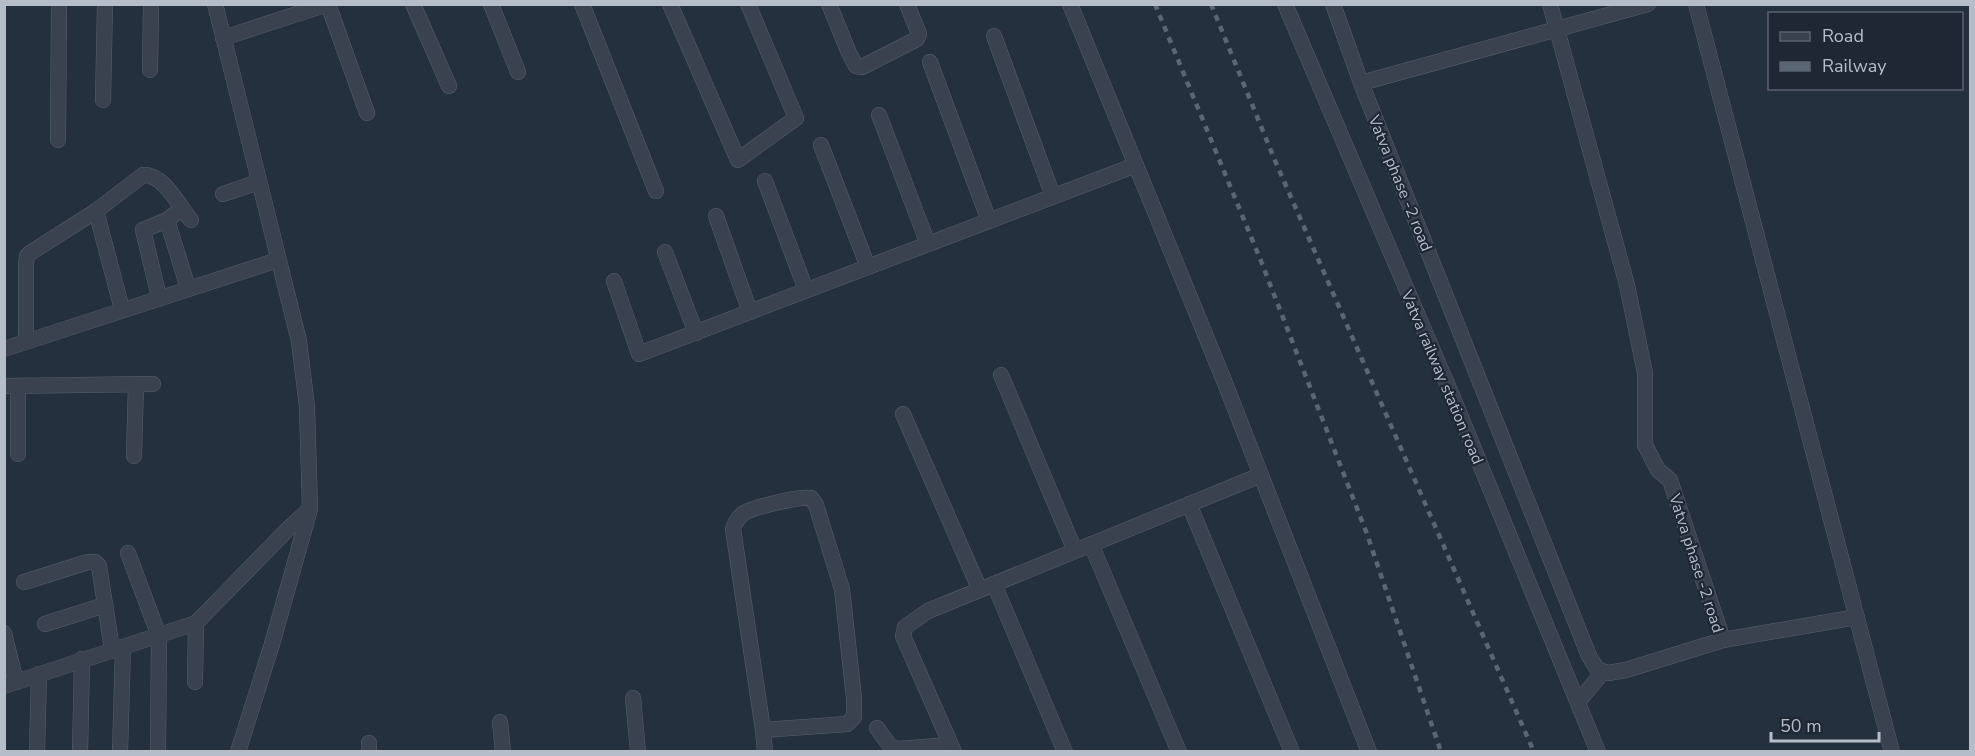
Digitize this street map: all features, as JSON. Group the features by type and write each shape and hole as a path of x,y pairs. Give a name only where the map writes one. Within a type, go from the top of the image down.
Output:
{"street":[{"path":"58,141 59,4"},
{"path":"102,100 105,4"},
{"path":"150,70 152,4"},
{"path":"215,4 299,341 304,374 310,509 276,633 238,752"},
{"path":"223,38 328,4 367,112"},
{"path":"413,4 449,86"},
{"path":"491,4 518,72"},
{"path":"582,4 656,191"},
{"path":"670,4 738,160 796,118 748,4"},
{"path":"829,4 849,54 856,66 862,67 917,39 919,34 907,4"},
{"path":"1070,4 1261,475 1369,752"},
{"name":"Vatva railway station road","path":"1285,4 1453,398 1598,752"},
{"name":"Vatva phase -2 road","path":"1333,4 1361,83 1589,656 1597,669 1603,672 1626,670 1723,640 1670,480 1658,470 1645,445 1645,373 1627,285 1550,4"},
{"path":"1361,83 1648,4"},
{"path":"1696,4 1892,752"},
{"path":"994,36 1053,196"},
{"path":"930,62 989,221"},
{"path":"879,115 928,244"},
{"path":"821,146 868,267"},
{"path":"614,281 639,354 1136,165"},
{"path":"26,340 27,256 96,211 143,175 151,174 160,179 187,215 143,230 159,297"},
{"path":"765,181 807,290"},
{"path":"223,194 259,182"},
{"path":"96,211 122,309"},
{"path":"716,216 750,312"},
{"path":"167,220 188,288"},
{"path":"665,252 696,333"},
{"path":"4,349 278,260"},
{"path":"1001,375 1075,551"},
{"path":"18,454 11,386 153,384"},
{"path":"134,456 136,385"},
{"path":"903,414 1065,752"},
{"path":"877,728 890,746 897,749 953,748 903,636 905,627 912,621 987,587 1261,475"},
{"path":"763,730 847,724 854,717 842,589 816,505 811,498 795,498 744,513 737,520 733,529 765,752"},
{"path":"1189,504 1292,752"},
{"path":"4,633 10,684 196,623 310,509"},
{"path":"1091,544 1179,752"},
{"path":"128,554 159,636 158,752"},
{"path":"24,582 88,562 95,562 99,566 105,604 117,648 120,752"},
{"path":"45,624 105,604"},
{"path":"1723,640 1857,617"},
{"path":"195,681 196,623"},
{"path":"80,752 82,659"},
{"path":"1578,702 1603,672"},
{"path":"37,752 39,674"},
{"path":"633,698 638,752"},
{"path":"500,722 503,752"}],"railway":[{"path":"1155,4 1261,261 1367,534 1441,752"},
{"path":"1211,4 1276,163 1534,752"}]}
